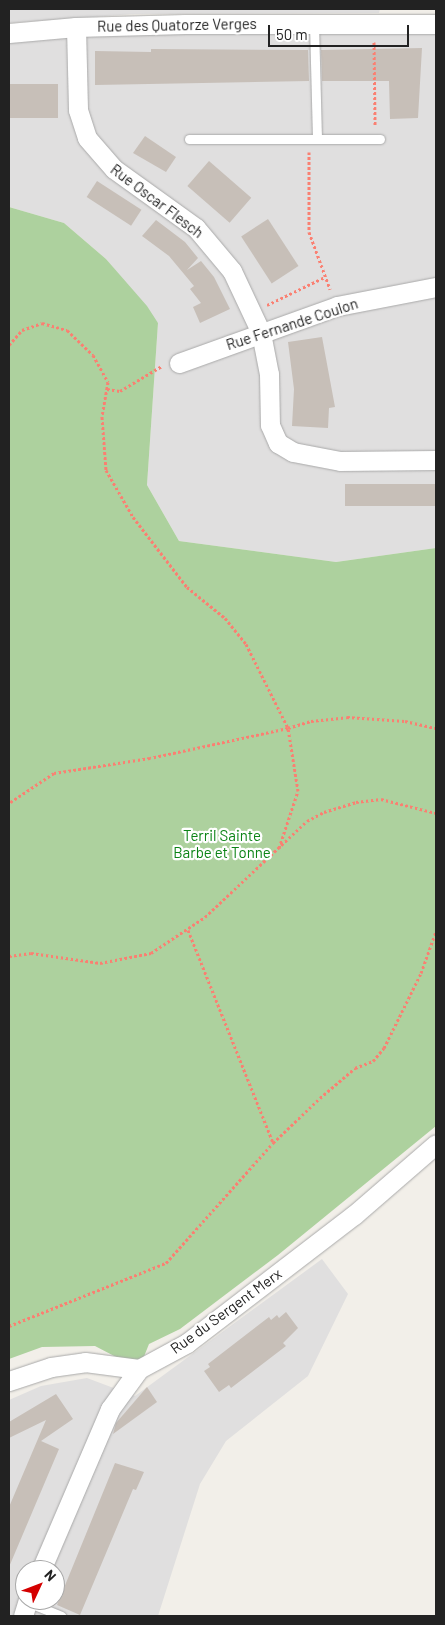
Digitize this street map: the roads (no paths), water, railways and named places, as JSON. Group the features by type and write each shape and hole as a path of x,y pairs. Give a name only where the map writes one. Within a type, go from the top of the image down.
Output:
{"street":[{"name":"Rue des Quatorze Verges","path":"9,33 76,27 436,24"},
{"name":"Rue Oscar Flesch","path":"76,27 78,110 87,138 109,164 178,214 211,243 232,271 253,312 261,333 269,374 271,430 285,449 340,461 436,460"},
{"name":"Rue Fernande Coulon","path":"179,363 337,306 436,286"},
{"name":"Rue du Sergent Merx","path":"45,1560 110,1409 139,1369 187,1342 354,1215 436,1144"},
{"path":"9,1381 51,1367 85,1362 139,1369"}],"lane":[{"path":"313,139 314,24"},
{"path":"189,139 378,139"},
{"path":"40,1610 61,1616"}],"park label":[{"name":"Terril Sainte Barbe et Tonne","path":"222,844"}]}
